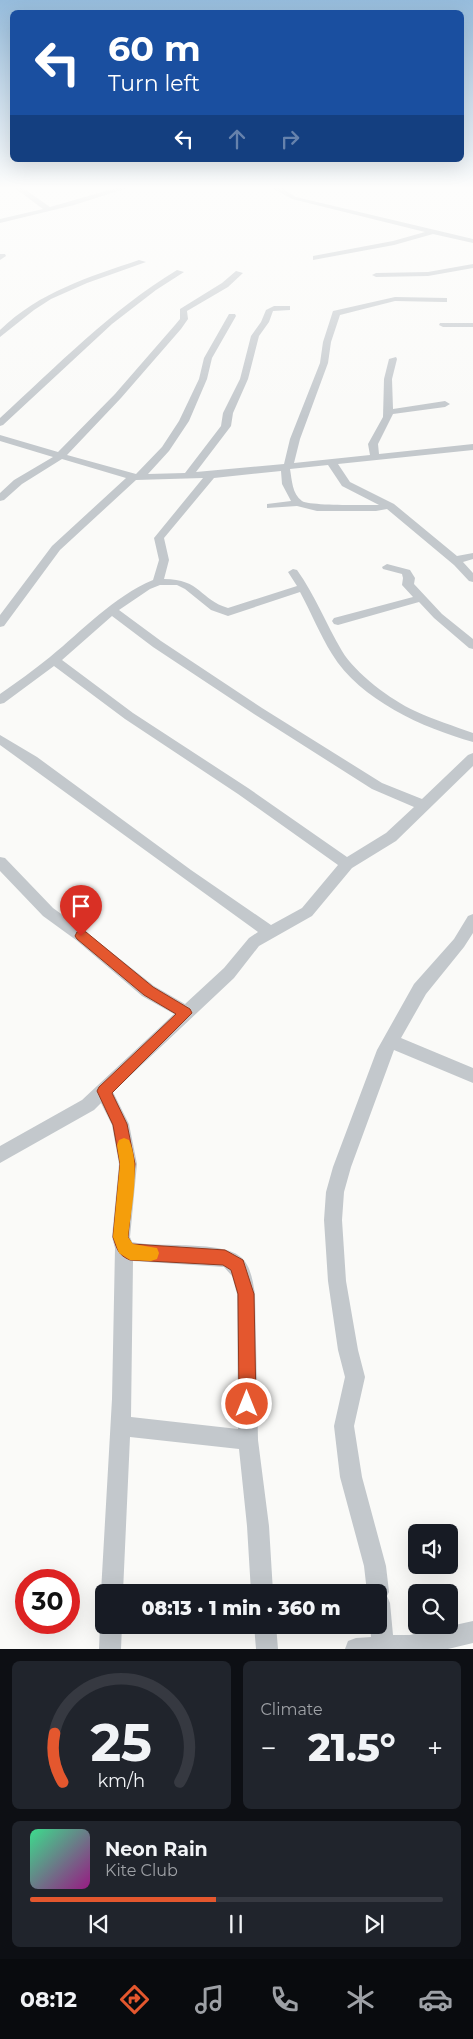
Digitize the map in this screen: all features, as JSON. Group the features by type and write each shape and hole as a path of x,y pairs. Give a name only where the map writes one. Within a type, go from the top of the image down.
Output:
{"street":[{"path":"0,335 29,308 50,296 139,263"},
{"path":"376,276 403,273 428,274 473,266"},
{"path":"0,423 109,322 153,288 180,272"},
{"path":"0,498 18,482 59,457 118,396 178,328 184,319 183,311 186,308 225,285 239,273"},
{"path":"298,503 286,486 287,467 295,439 321,372 327,342 336,313 395,300 444,300"},
{"path":"188,476 226,426 228,413 244,379 255,336 263,326 269,312 274,308 287,308"},
{"path":"0,624 56,548 166,450 184,421 202,380 208,358 232,316"},
{"path":"443,325 473,326"},
{"path":"375,458 373,444 387,422 388,379 393,360"},
{"path":"388,412 445,404"},
{"path":"0,438 59,457 137,477 211,474 473,447"},
{"path":"331,462 346,484 400,513 473,579"},
{"path":"158,582 164,560 159,538 211,474"},
{"path":"271,506 298,503 308,507 356,507 369,510 383,508 385,504"},
{"path":"454,560 473,556"},
{"path":"387,567 406,572 409,578 408,585 438,616 473,646"},
{"path":"293,572 304,588 336,653 352,672 386,699 410,714 473,738"},
{"path":"0,700 54,660 112,610 146,587 158,582 179,582 189,587 215,608 228,612 288,591 304,588"},
{"path":"338,621 422,598"},
{"path":"112,610 157,644 377,786 425,806"},
{"path":"54,660 78,676 129,716 243,791 347,864"},
{"path":"0,739 32,760 270,933"},
{"path":"0,1155 88,1105 229,973 254,942 307,912 347,864 391,837 473,758"},
{"path":"0,862 48,912 81,936 148,991 186,1013"},
{"path":"377,1584 375,1566 351,1478 344,1426 348,1400 354,1386 355,1377 348,1350 337,1281 333,1220 335,1192 342,1167 383,1055 420,989 459,942 473,920"},
{"path":"391,1041 473,1076"},
{"path":"104,1091 120,1124 128,1164 121,1237 124,1248 121,1426 112,1584"},
{"path":"124,1248 130,1252 225,1258 238,1265 246,1294 248,1440 258,1526 262,1584"},
{"path":"121,1426 248,1440"},
{"path":"356,1649 383,1646 410,1647 473,1632"},
{"path":"110,1649 111,1634"},
{"path":"265,1634 266,1649"},
{"path":"382,1634 383,1646"}],"slow traffic":[{"path":"124,1145 128,1164 122,1242 124,1248 130,1252 151,1253"}],"route":[{"path":"81,936 148,991 186,1013 104,1091 110,1107 120,1124 128,1164 121,1237 124,1248 130,1252 225,1258 232,1260 238,1265 246,1294 247,1404"}]}
